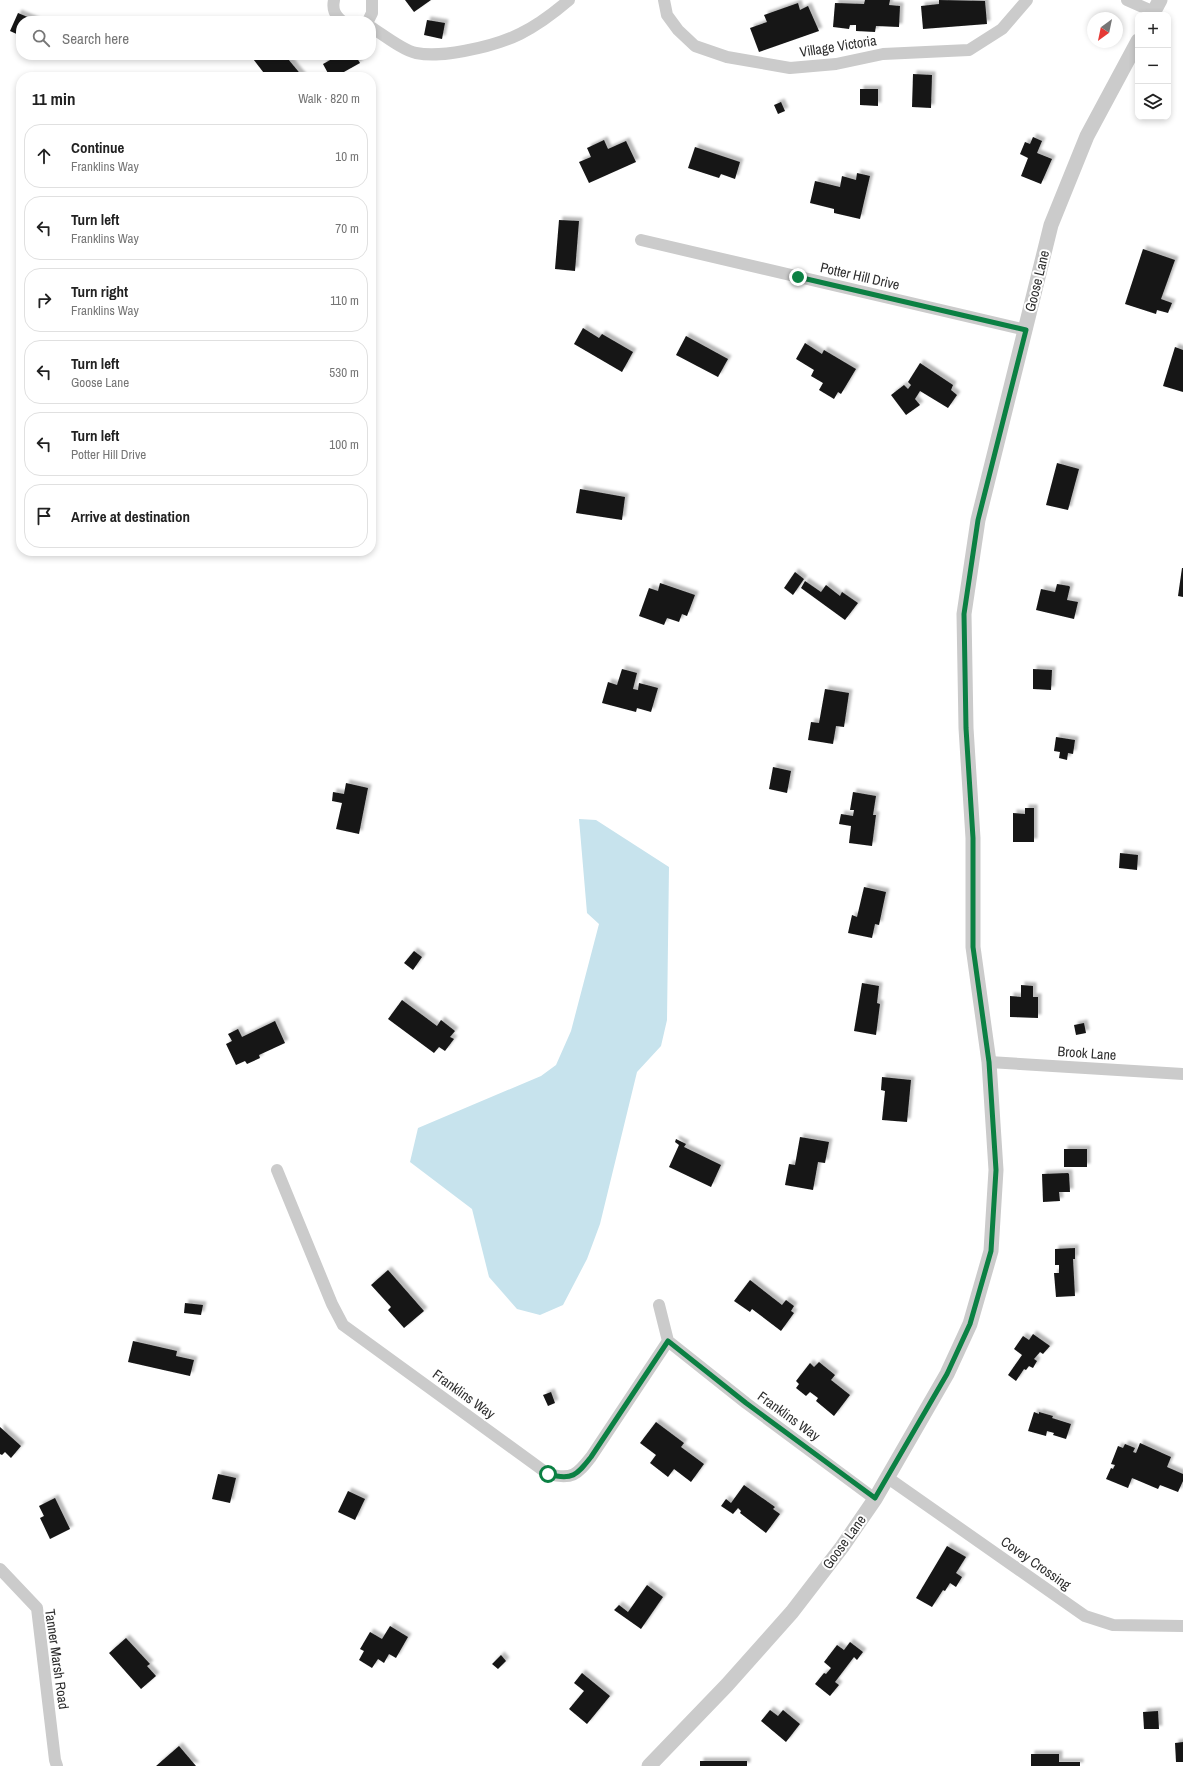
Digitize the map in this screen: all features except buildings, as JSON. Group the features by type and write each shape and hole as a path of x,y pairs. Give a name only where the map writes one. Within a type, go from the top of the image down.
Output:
{"street":[{"path":"334,0 333,7 337,16"},
{"path":"370,16 372,13 372,0"},
{"path":"376,30 414,53 438,56 482,48 506,41 541,23 568,0"},
{"name":"Village Victoria","path":"664,0 667,15 678,30 695,46 727,58 790,68 836,64 883,54 970,50 1002,29 1027,0"},
{"path":"1127,0 1155,9"},
{"name":"Goose Lane","path":"649,1766 727,1685 792,1612 842,1547 875,1498 947,1374 967,1330 991,1251 996,1170 989,1062 973,947 973,838 966,728 964,614 978,520 1051,225 1087,136 1135,47"},
{"name":"Potter Hill Drive","path":"642,240 1026,330"},
{"name":"Brook Lane","path":"989,1062 1183,1074"},
{"name":"Franklins Way","path":"277,1170 332,1304 343,1325 548,1474 561,1477 579,1473 668,1341 746,1403 875,1498"},
{"path":"659,1305 668,1341"},
{"name":"Covey Crossing","path":"888,1478 1085,1616 1113,1625 1183,1626"},
{"name":"Tanner Marsh Road","path":"0,1568 37,1608 55,1760 57,1766"}],"water":[{"path":"579,819 596,820 669,867 667,1020 661,1046 637,1072 600,1224 587,1259 563,1305 540,1315 517,1309 489,1277 472,1209 410,1162 418,1128 541,1076 556,1065 571,1031 599,924 587,913"}],"route":[{"path":"548,1474 561,1477 579,1473 668,1341 746,1403 875,1498 947,1374 970,1324 991,1251 996,1170 989,1062 973,947 973,838 966,728 964,614 978,520 1026,330 798,277"}]}
